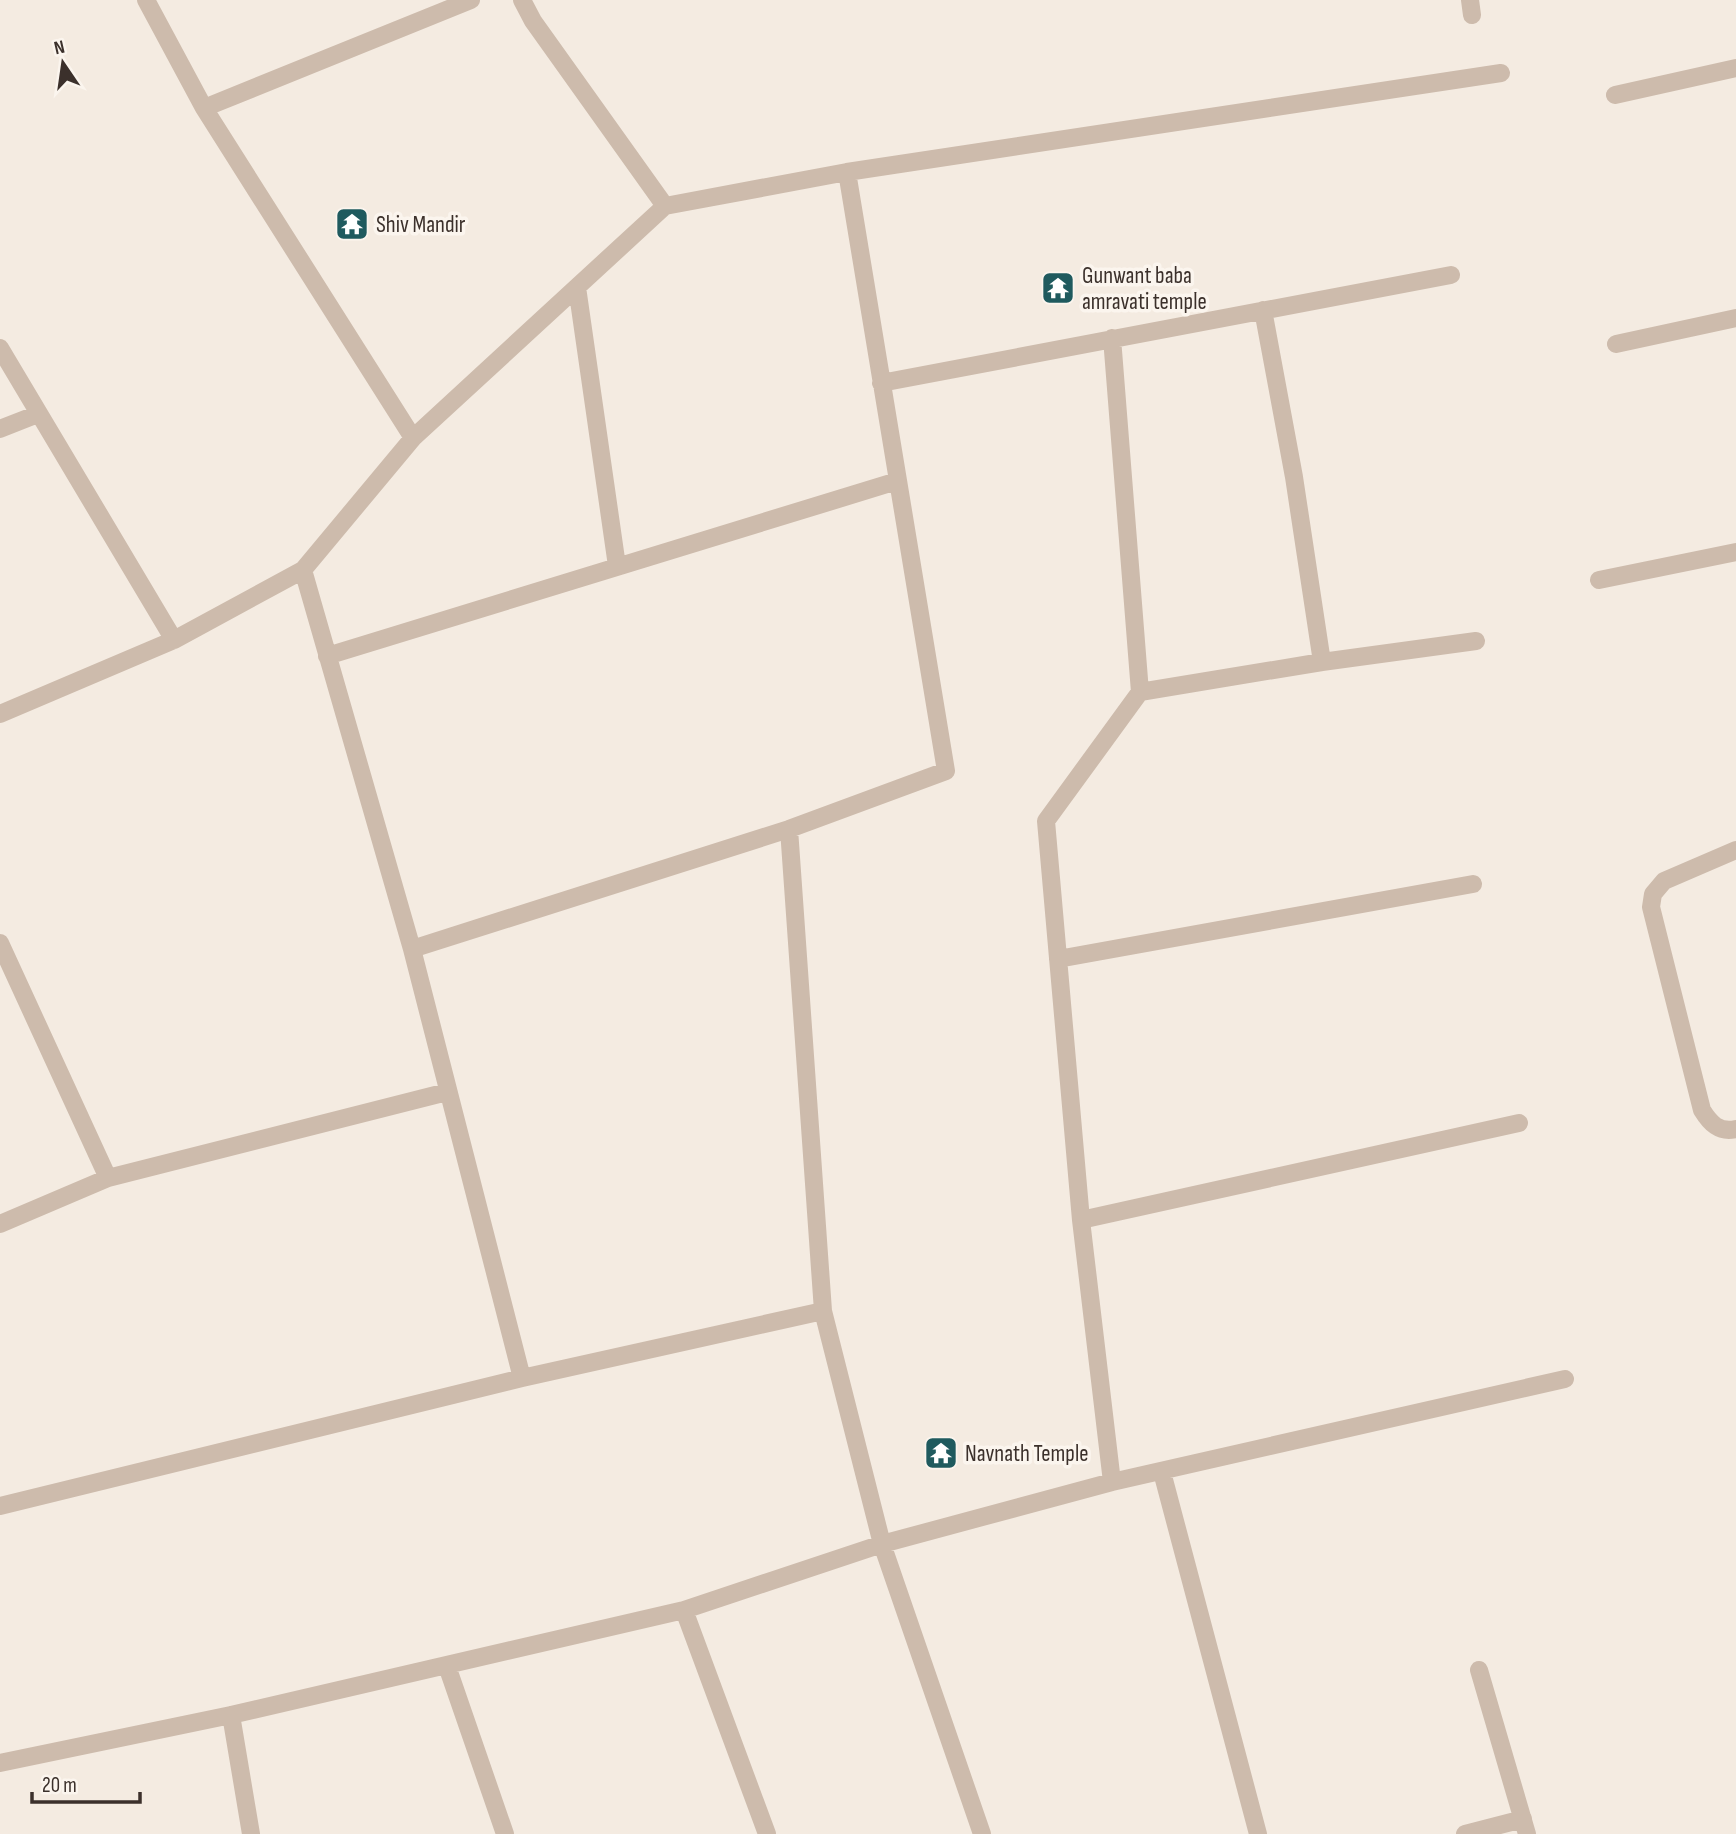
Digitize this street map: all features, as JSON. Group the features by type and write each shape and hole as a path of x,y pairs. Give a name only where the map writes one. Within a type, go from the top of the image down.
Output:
{"street":[{"path":"146,0 204,108 413,438"},
{"path":"204,108 471,0"},
{"path":"522,0 533,21 664,206"},
{"path":"1615,95 1736,68"},
{"path":"0,714 174,640 303,570 413,438 664,206 847,172 1501,73"},
{"path":"412,949 789,830 946,771 847,172"},
{"path":"881,383 1451,275"},
{"path":"577,286 617,566"},
{"path":"1263,310 1294,477 1322,663"},
{"path":"1616,344 1736,318"},
{"path":"1112,338 1140,692 1046,821 1081,1220 1112,1482"},
{"path":"0,348 174,640"},
{"path":"0,429 38,414"},
{"path":"327,656 897,481"},
{"path":"1599,580 1736,552"},
{"path":"303,570 412,949 522,1378"},
{"path":"1140,692 1476,641"},
{"path":"789,830 822,1311 882,1544 982,1834"},
{"path":"1736,850 1664,881 1653,894 1651,907 1702,1110 1711,1124 1728,1131 1736,1129"},
{"path":"1058,959 1473,884"},
{"path":"0,943 108,1178"},
{"path":"0,1224 108,1178 447,1092"},
{"path":"1081,1220 1519,1123"},
{"path":"0,1506 522,1378 822,1311"},
{"path":"0,1763 231,1715 684,1609 882,1544 1112,1482 1565,1379"},
{"path":"1163,1472 1258,1834"},
{"path":"684,1609 767,1834"},
{"path":"447,1666 505,1834"},
{"path":"1465,1834 1525,1827 1479,1670"},
{"path":"231,1715 251,1834"}],"place":[{"name":"Shiv Mandir","path":"352,224"},
{"name":"Gunwant baba amravati temple","path":"1058,288"},
{"name":"Navnath Temple","path":"941,1453"}]}
